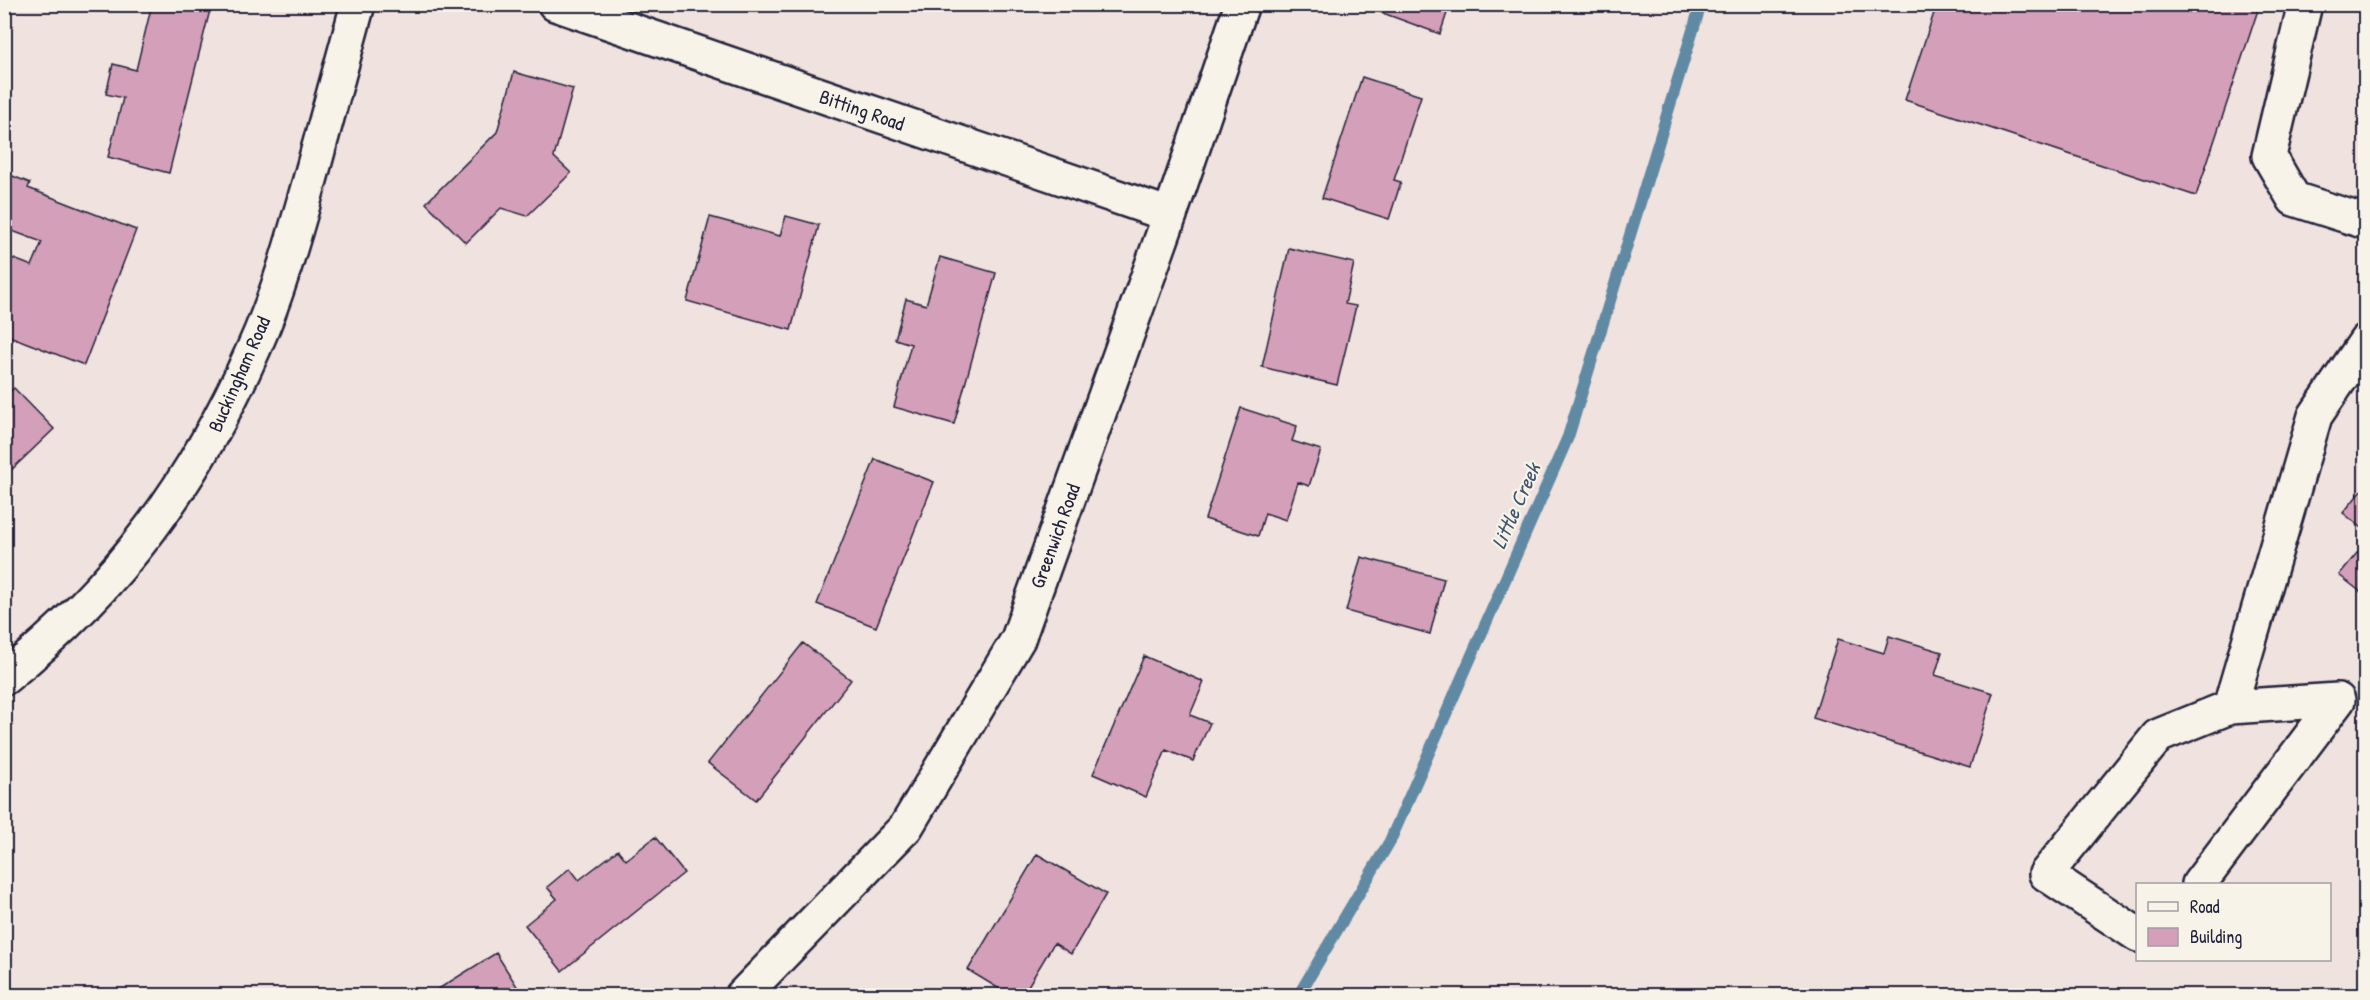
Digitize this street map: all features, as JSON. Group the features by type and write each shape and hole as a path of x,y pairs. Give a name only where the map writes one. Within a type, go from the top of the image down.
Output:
{"street":[{"name":"Buckingham Road","path":"4,678 42,648 104,586 150,532 208,442 255,347 291,248 358,4"},
{"name":"Bitting Road","path":"555,4 1170,215"},
{"name":"Greenwich Road","path":"742,996 906,827 1018,639 1170,215 1242,4"},
{"path":"2305,4 2269,156 2294,199 2366,222"},
{"path":"2230,707 2315,416 2366,341"},
{"path":"2136,934 2046,874 2158,736 2230,707 2352,703"},
{"path":"2201,883 2352,703"}],"building":[{"path":"152,4 190,4 210,10 169,173 108,157 123,98 106,94 113,64 136,70"},
{"path":"1383,4 1450,4 1440,34 1380,12"},
{"path":"1937,4 2260,4 2196,196 1905,100"},
{"path":"514,72 573,89 554,157 571,173 527,216 501,208 466,243 426,203 497,132"},
{"path":"1362,77 1421,96 1394,180 1401,182 1389,219 1322,198"},
{"path":"10,175 30,183 28,188 136,230 84,365 4,334 4,255 32,266 42,242 4,228 4,190"},
{"path":"786,216 819,225 791,330 687,301 710,217 780,236"},
{"path":"1289,248 1354,263 1345,304 1356,306 1337,385 1262,367"},
{"path":"940,257 996,273 954,424 894,407 911,344 895,339 906,299 926,305"},
{"path":"14,388 54,429 4,477 4,397"},
{"path":"1241,408 1297,426 1292,441 1321,450 1309,486 1298,482 1286,520 1265,513 1258,536 1205,519"},
{"path":"875,459 934,482 876,627 817,604"},
{"path":"2366,485 2366,531 2343,513"},
{"path":"2366,542 2366,596 2339,575"},
{"path":"1361,557 1444,579 1430,634 1346,611"},
{"path":"1889,636 1942,652 1935,675 1993,693 1970,767 1813,718 1838,639 1884,653"},
{"path":"803,643 851,680 756,800 708,763"},
{"path":"1144,656 1204,682 1190,715 1210,723 1193,761 1166,750 1146,797 1093,774"},
{"path":"655,837 684,873 562,971 525,925 557,899 547,887 570,868 579,880 618,850 626,860"},
{"path":"1037,854 1106,894 1071,954 1054,943 1022,996 1011,996 968,970"},
{"path":"496,953 523,996 427,996"}],"waterway":[{"name":"Little Creek","path":"1298,996 1390,841 1568,437 1701,4"}]}
